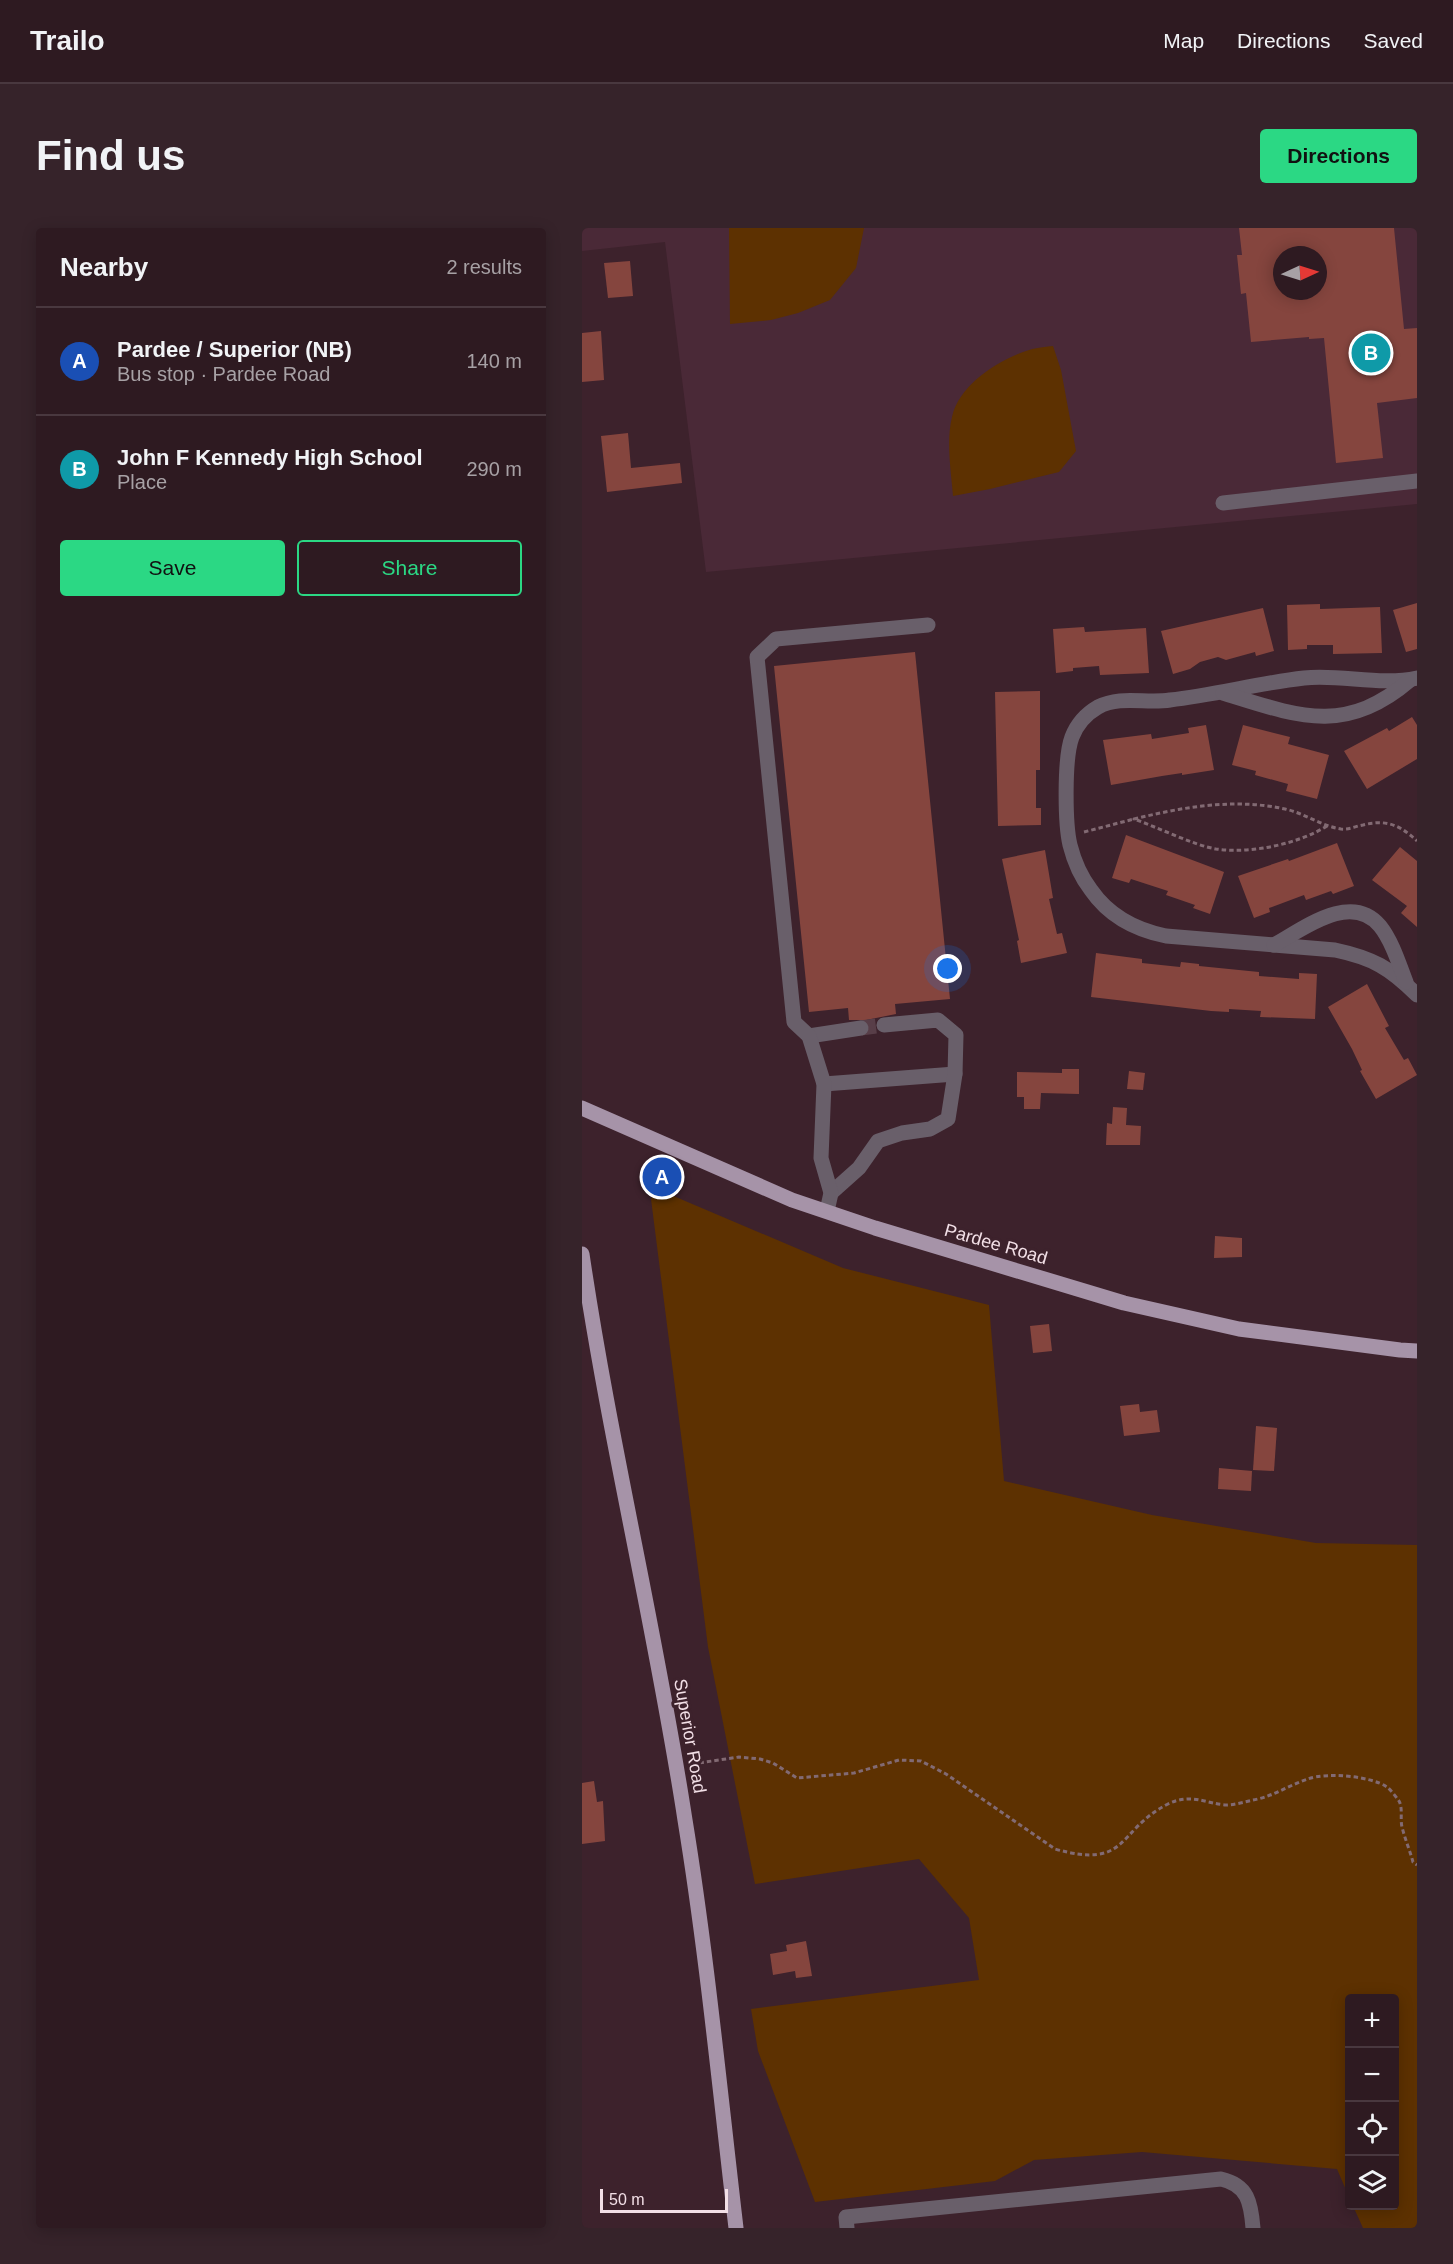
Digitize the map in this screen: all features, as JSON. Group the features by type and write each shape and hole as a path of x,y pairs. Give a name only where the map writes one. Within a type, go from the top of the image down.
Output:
{"main road":[{"name":"Pardee Road","path":"582,1108 792,1200 898,1235 1124,1303 1195,1320 1283,1336 1417,1351"},
{"name":"Superior Road","path":"582,1254 601,1372 676,1766 701,1938 736,2228"}],"street":[{"path":"1223,503 1417,481"},
{"path":"827,1211 831,1193 821,1158 824,1084 809,1036 794,1022 757,657 776,639 928,625"},
{"path":"1412,990 1394,972 1354,954 1335,950 1166,936 1133,926 1113,913 1092,892 1077,867 1068,836 1067,765 1070,746 1078,726 1085,717 1099,707 1118,700 1167,701 1305,678 1414,679"},
{"path":"1221,692 1289,713 1307,716 1341,716 1376,705 1414,679"},
{"path":"1274,945 1329,915 1354,911 1368,916 1380,926 1412,990"},
{"path":"831,1193 859,1168 878,1141 902,1133 930,1129 948,1119 955,1074 956,1035 938,1020 884,1025"},
{"path":"809,1036 861,1028"},
{"path":"824,1084 955,1074"},
{"path":"847,2228 846,2217 1221,2179 1234,2182 1246,2193 1252,2212 1253,2228"}],"path":[{"path":"1068,836 1170,810 1239,804 1287,809 1328,826 1345,830 1384,822 1399,826 1417,841"},
{"path":"1134,819 1208,847 1226,850 1277,844 1314,834 1328,826"},
{"path":"676,1766 739,1756 772,1763 798,1778 854,1773 899,1760 921,1761 946,1774 1055,1850 1094,1856 1114,1851 1155,1812 1186,1798 1227,1805 1260,1799 1308,1779 1327,1774 1368,1779 1387,1787 1400,1803 1402,1827 1413,1862 1417,1865"}],"shaded area":[{"path":"582,228 1417,228 1417,504 706,572 665,242 582,251"},
{"path":"729,228 864,228 856,268 830,300 798,313 771,320 730,324"},
{"path":"1053,346 1061,370 1076,451 1059,472 953,496 949,436 952,417 962,395 981,376 1003,361 1029,350"},
{"path":"657,1189 843,1268 989,1305 1004,1481 1152,1515 1316,1543 1417,1545 1417,2228 1363,2228 1355,2210 1399,2210 1399,1994 1345,1994 1345,2188 1337,2169 1142,2152 1034,2160 995,2181 815,2202 758,2051 751,2009 979,1980 969,1918 919,1859 755,1884 708,1647 651,1199"}],"building":[{"path":"1239,228 1394,228 1404,329 1417,328 1417,398 1377,403 1383,458 1336,463 1324,338 1309,339 1309,337 1251,342 1246,293 1241,294 1237,255 1242,255"},
{"path":"630,261 633,296 608,298 604,263"},
{"path":"601,331 604,380 582,382 582,333"},
{"path":"628,433 631,468 680,463 682,483 607,492 601,436"},
{"path":"1417,603 1417,649 1406,652 1393,610"},
{"path":"1320,604 1320,609 1380,607 1382,653 1333,654 1333,645 1307,645 1307,649 1288,650 1287,605"},
{"path":"1263,608 1274,651 1256,656 1255,652 1226,660 1218,657 1173,674 1161,631"},
{"path":"1084,627 1085,632 1146,628 1149,673 1100,675 1099,666 1073,668 1073,671 1056,673 1053,629"},
{"path":"915,652 950,999 895,1004 896,1014 866,1020 849,1020 848,1008 809,1012 774,666"},
{"path":"1040,691 1040,770 1036,770 1036,808 1041,808 1041,825 998,826 995,692"},
{"path":"1412,717 1417,725 1417,759 1367,789 1344,751 1387,728 1389,731"},
{"path":"1206,725 1214,770 1111,785 1103,740 1151,734 1152,739 1189,733 1188,728"},
{"path":"1243,725 1290,737 1288,744 1329,755 1317,799 1286,791 1288,784 1255,775 1256,771 1232,765"},
{"path":"1126,835 1224,872 1210,914 1193,908 1195,905 1166,895 1168,891 1131,879 1129,883 1112,878"},
{"path":"1337,843 1354,886 1306,900 1304,895 1269,908 1270,912 1254,918 1238,876 1288,859 1289,861"},
{"path":"1400,847 1417,861 1417,927 1401,913 1407,906 1372,880"},
{"path":"1045,850 1053,898 1049,899 1057,934 1062,933 1067,953 1021,963 1017,941 1019,940 1002,859"},
{"path":"1096,953 1142,959 1142,963 1180,967 1181,962 1259,972 1259,976 1299,979 1299,973 1317,974 1315,1019 1260,1017 1261,1011 1229,1009 1229,1012 1211,1011 1091,997"},
{"path":"1367,984 1389,1026 1385,1028 1404,1060 1408,1058 1417,1075 1376,1099 1360,1071 1362,1070 1352,1049 1328,1007"},
{"path":"1062,1069 1079,1069 1079,1094 1041,1093 1040,1109 1024,1109 1024,1097 1017,1097 1017,1072 1062,1073"},
{"path":"1129,1071 1145,1073 1143,1090 1127,1089"},
{"path":"1113,1107 1127,1108 1126,1125 1141,1126 1140,1145 1106,1145 1107,1123 1112,1124"},
{"path":"1215,1236 1242,1238 1242,1257 1214,1258"},
{"path":"1049,1324 1052,1351 1033,1353 1030,1326"},
{"path":"1139,1404 1140,1412 1157,1410 1160,1432 1124,1436 1120,1406"},
{"path":"1256,1426 1277,1428 1274,1471 1253,1470"},
{"path":"1219,1468 1252,1471 1251,1491 1218,1489"},
{"path":"594,1781 597,1802 603,1801 605,1841 582,1844 582,1783"},
{"path":"806,1941 812,1976 796,1978 795,1971 773,1975 770,1954 787,1951 786,1945"}],"tunnel":[{"path":"861,1028 884,1025"}],"place":[{"name":"John F Kennedy High School","path":"1371,353"},
{"name":"Pardee / Superior (NB)","path":"662,1177"}]}
